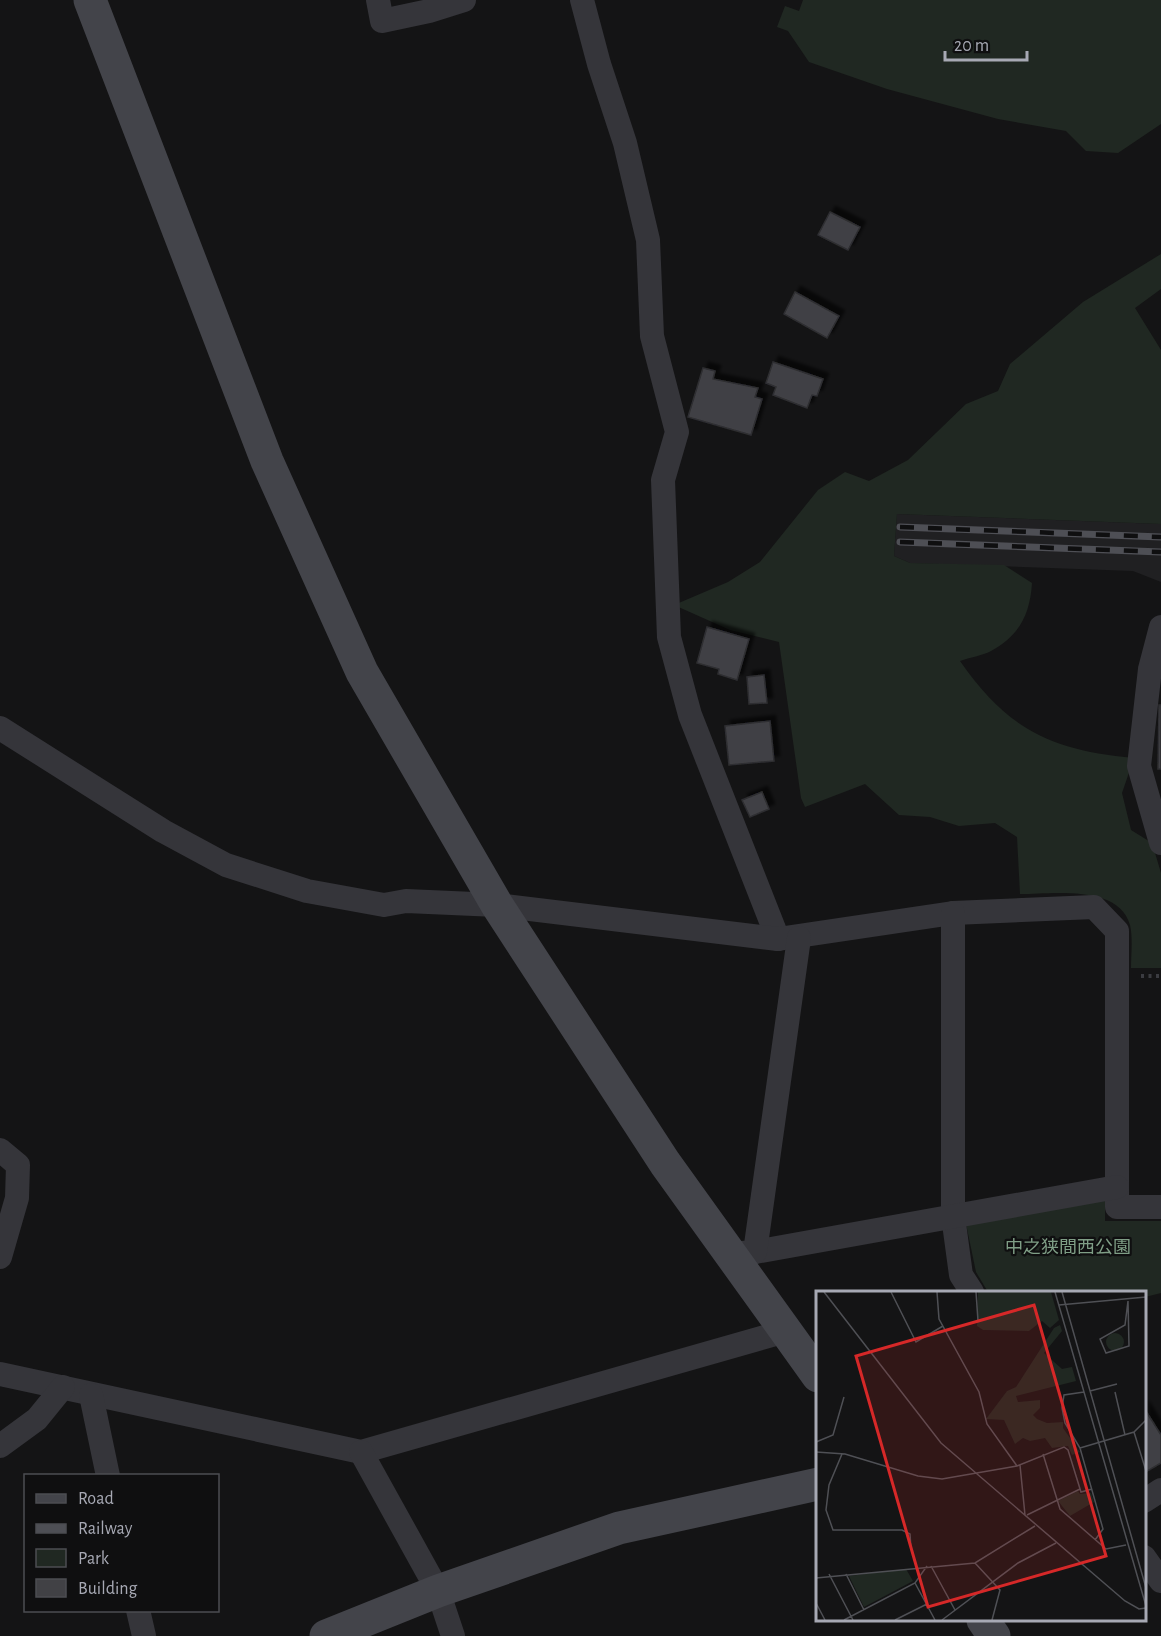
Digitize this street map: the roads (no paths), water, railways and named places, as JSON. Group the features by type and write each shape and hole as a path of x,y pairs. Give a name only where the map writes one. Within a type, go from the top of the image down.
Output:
{"street":[{"path":"90,0 272,472 362,672 496,905 664,1163 743,1253 786,1331 816,1373"},
{"path":"378,0 381,21 429,11 464,0"},
{"path":"582,0 599,64 625,142 648,240 652,336 676,432 663,480 669,637 690,715 788,939 743,1253"},
{"path":"1161,627 1150,669 1139,766 1161,843"},
{"path":"0,728 163,831 226,865 307,891 384,905 406,901 496,905 788,939 953,913 1094,907 1117,931 1117,1207 1161,1207"},
{"path":"953,913 953,1216 961,1275 971,1291"},
{"path":"0,1150 18,1165 17,1198 0,1257"},
{"path":"743,1253 1117,1186"},
{"path":"0,1374 361,1452 786,1331"},
{"path":"0,1446 37,1419 63,1387"},
{"path":"90,1395 108,1474"},
{"path":"361,1452 438,1591 453,1636"},
{"path":"326,1636 438,1591 619,1528 816,1484"},
{"path":"1146,1500 1161,1490"},
{"path":"1146,1560 1161,1581"},
{"path":"138,1612 144,1636"},
{"path":"984,1621 994,1636"}],"railway":[{"path":"900,527 1161,537"},
{"path":"900,542 1161,552"}],"park label":[{"name":"中之狭間西公園","path":"1068,1248"}]}
